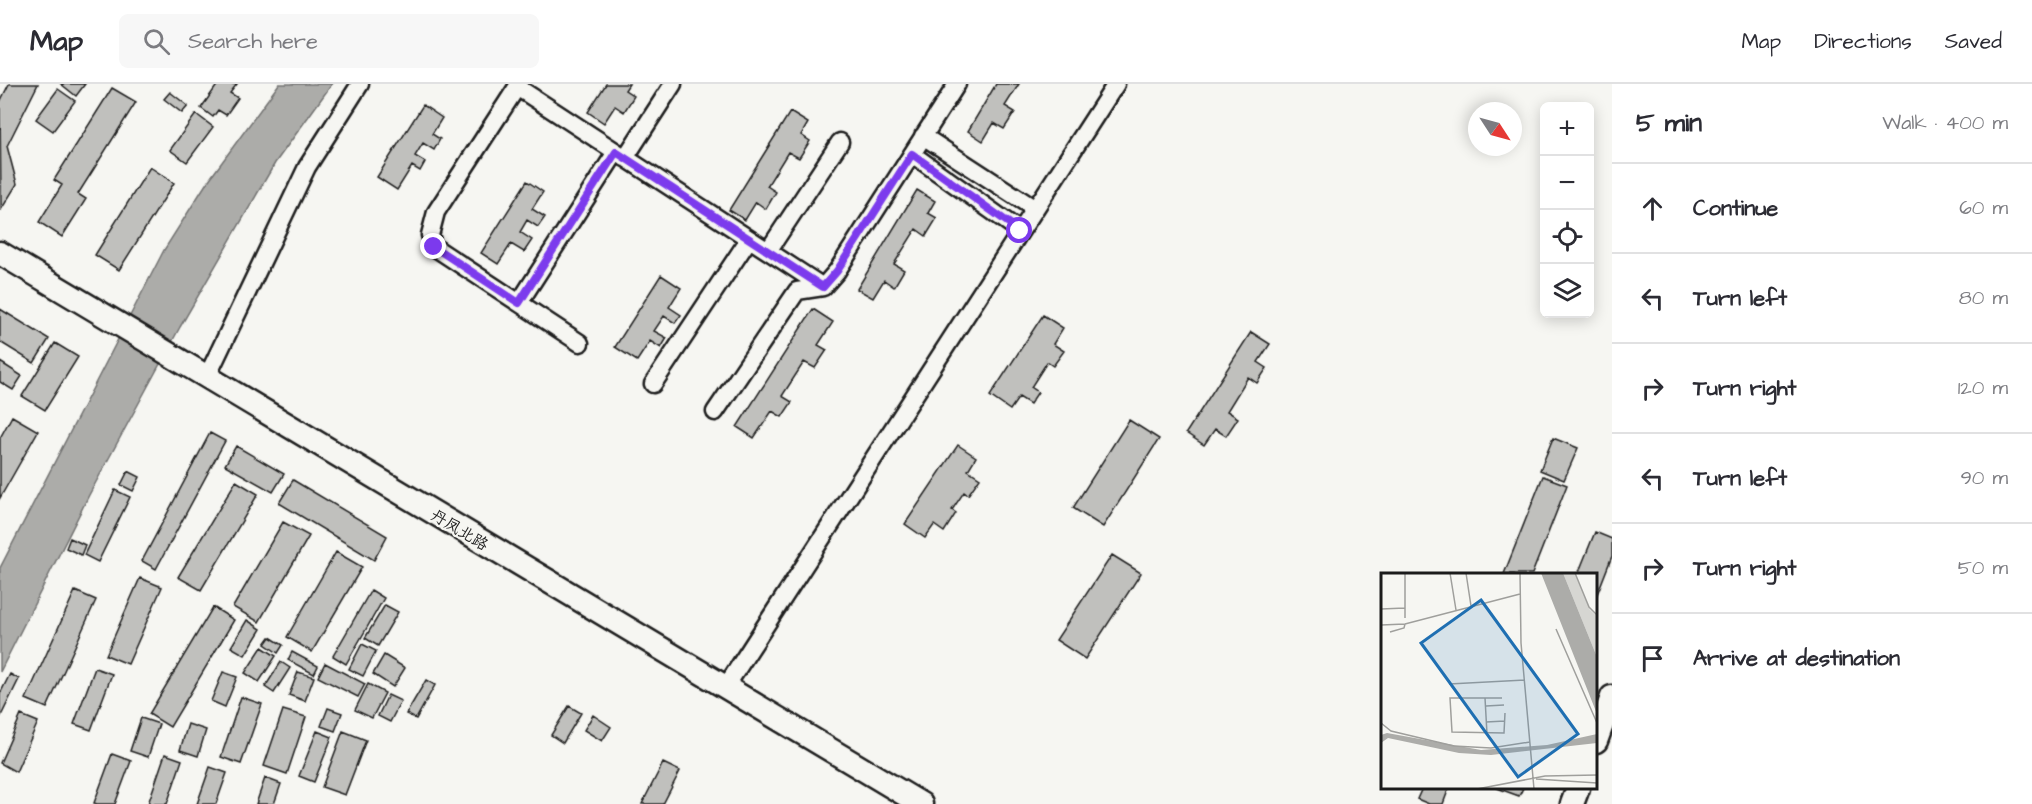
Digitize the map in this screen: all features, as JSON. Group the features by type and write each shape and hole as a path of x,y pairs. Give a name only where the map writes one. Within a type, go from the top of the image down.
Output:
{"main road":[{"name":"丹凤北路","path":"0,253 921,804"},
{"path":"1597,738 1612,697"},
{"path":"1572,804 1578,789"}],"street":[{"path":"207,377 307,167 360,84"},
{"path":"519,303 673,84"},
{"path":"715,412 797,291 823,287 837,271 957,84"},
{"path":"725,688 1116,84"},
{"path":"580,343 434,247 430,235 436,212 518,86 823,287"},
{"path":"923,136 1035,209"},
{"path":"768,251 840,142"},
{"path":"912,154 1020,231"},
{"path":"653,384 749,238"}],"shaded area":[{"path":"279,84 332,84 275,163 180,327 89,495 0,672 0,568 164,250 206,184"}],"building":[{"path":"9,84 38,84 7,146 17,184 1,210 0,102"},
{"path":"61,84 85,84 76,96"},
{"path":"218,84 237,84 230,93 238,98 226,115 218,110 213,117 201,108"},
{"path":"606,84 629,84 625,90 634,96 624,112 615,106 604,123 588,112"},
{"path":"996,84 1019,84 1005,106 1015,112 1004,129 994,123 983,141 968,131"},
{"path":"112,88 136,102 78,194 86,199 62,237 39,222 62,185 54,180"},
{"path":"58,89 75,101 53,131 36,119"},
{"path":"170,92 188,106 182,113 164,99"},
{"path":"423,105 442,118 432,134 440,139 434,150 423,143 415,156 425,162 420,171 412,166 397,190 377,177"},
{"path":"790,112 808,123 801,135 810,141 799,158 788,152 767,186 776,192 766,209 756,202 745,220 729,210"},
{"path":"196,114 213,127 187,162 170,150"},
{"path":"150,167 174,183 119,270 95,255"},
{"path":"527,181 543,192 532,209 545,217 538,227 527,220 520,232 532,240 524,252 511,244 498,264 481,253"},
{"path":"917,190 935,201 928,213 937,218 926,236 916,229 894,264 904,270 894,287 884,280 873,298 857,289"},
{"path":"661,275 681,288 669,307 681,315 675,323 664,316 654,331 667,338 661,348 650,341 637,361 615,347"},
{"path":"0,309 49,339 34,363 0,342"},
{"path":"813,309 833,322 818,345 827,350 815,368 804,362 782,396 792,402 782,417 772,411 754,438 737,427"},
{"path":"1043,315 1063,328 1053,344 1064,351 1053,366 1047,362 1031,387 1038,392 1030,404 1019,397 1010,410 990,396"},
{"path":"1251,332 1270,344 1258,362 1267,368 1257,383 1248,377 1227,411 1238,418 1226,436 1215,429 1204,445 1186,433"},
{"path":"55,343 78,357 45,410 22,396"},
{"path":"0,362 22,376 13,390 0,382"},
{"path":"12,416 38,431 0,498 0,438"},
{"path":"1129,420 1159,439 1103,527 1073,508"},
{"path":"210,433 225,441 156,569 142,561"},
{"path":"1553,438 1578,448 1564,480 1540,470"},
{"path":"958,445 976,457 968,470 980,478 968,495 964,492 952,510 956,513 944,532 934,525 925,538 905,524"},
{"path":"236,446 284,474 273,492 225,465"},
{"path":"128,471 140,477 133,491 121,485"},
{"path":"1543,476 1567,485 1532,573 1504,573"},
{"path":"293,480 387,536 374,560 279,503"},
{"path":"236,481 258,494 201,590 178,577"},
{"path":"115,490 130,497 98,562 84,555"},
{"path":"283,522 309,536 259,622 233,607"},
{"path":"1595,532 1612,539 1612,556 1597,594 1597,573 1578,573"},
{"path":"70,538 85,545 81,555 66,548"},
{"path":"336,552 362,567 312,652 287,637"},
{"path":"1112,555 1141,573 1085,659 1056,640"},
{"path":"140,578 162,587 128,664 106,655"},
{"path":"371,590 384,598 346,664 333,656"},
{"path":"75,591 96,600 47,708 26,699"},
{"path":"385,605 398,612 378,646 365,638"},
{"path":"213,607 234,620 170,727 149,714"},
{"path":"247,620 261,629 245,655 231,647"},
{"path":"270,637 283,645 278,653 265,644"},
{"path":"362,644 376,651 363,676 349,669"},
{"path":"262,647 276,656 259,682 245,673"},
{"path":"292,652 318,666 314,674 288,660"},
{"path":"384,655 405,668 393,687 373,674"},
{"path":"281,662 290,668 274,693 265,687"},
{"path":"325,663 365,684 358,697 318,677"},
{"path":"95,668 112,674 91,730 74,724"},
{"path":"223,672 237,677 225,707 211,701"},
{"path":"298,672 314,677 305,701 289,695"},
{"path":"10,674 19,679 0,718 0,694"},
{"path":"426,680 435,685 416,719 406,714"},
{"path":"368,684 385,693 372,718 355,710"},
{"path":"388,695 401,701 390,722 378,716"},
{"path":"241,697 262,704 241,764 221,757"},
{"path":"569,706 581,713 563,743 551,735"},
{"path":"328,708 342,713 335,731 321,726"},
{"path":"283,710 306,717 287,774 264,766"},
{"path":"21,715 38,722 16,772 0,763"},
{"path":"593,715 611,727 602,741 584,730"},
{"path":"141,718 159,724 148,757 130,751"},
{"path":"188,724 206,730 198,756 180,750"},
{"path":"317,731 332,737 314,782 299,776"},
{"path":"343,731 366,740 345,795 322,787"},
{"path":"112,754 131,761 115,804 94,803"},
{"path":"165,754 182,760 167,804 148,804"},
{"path":"663,763 680,771 663,804 642,804"},
{"path":"210,767 227,773 216,804 197,804"},
{"path":"265,778 281,784 274,804 256,804"},
{"path":"1422,789 1449,789 1443,804 1429,804 1417,799"},
{"path":"1500,789 1522,789 1519,796"}],"route":[{"path":"434,247 519,303 616,152 823,287 837,271 912,154 1020,231"}]}
